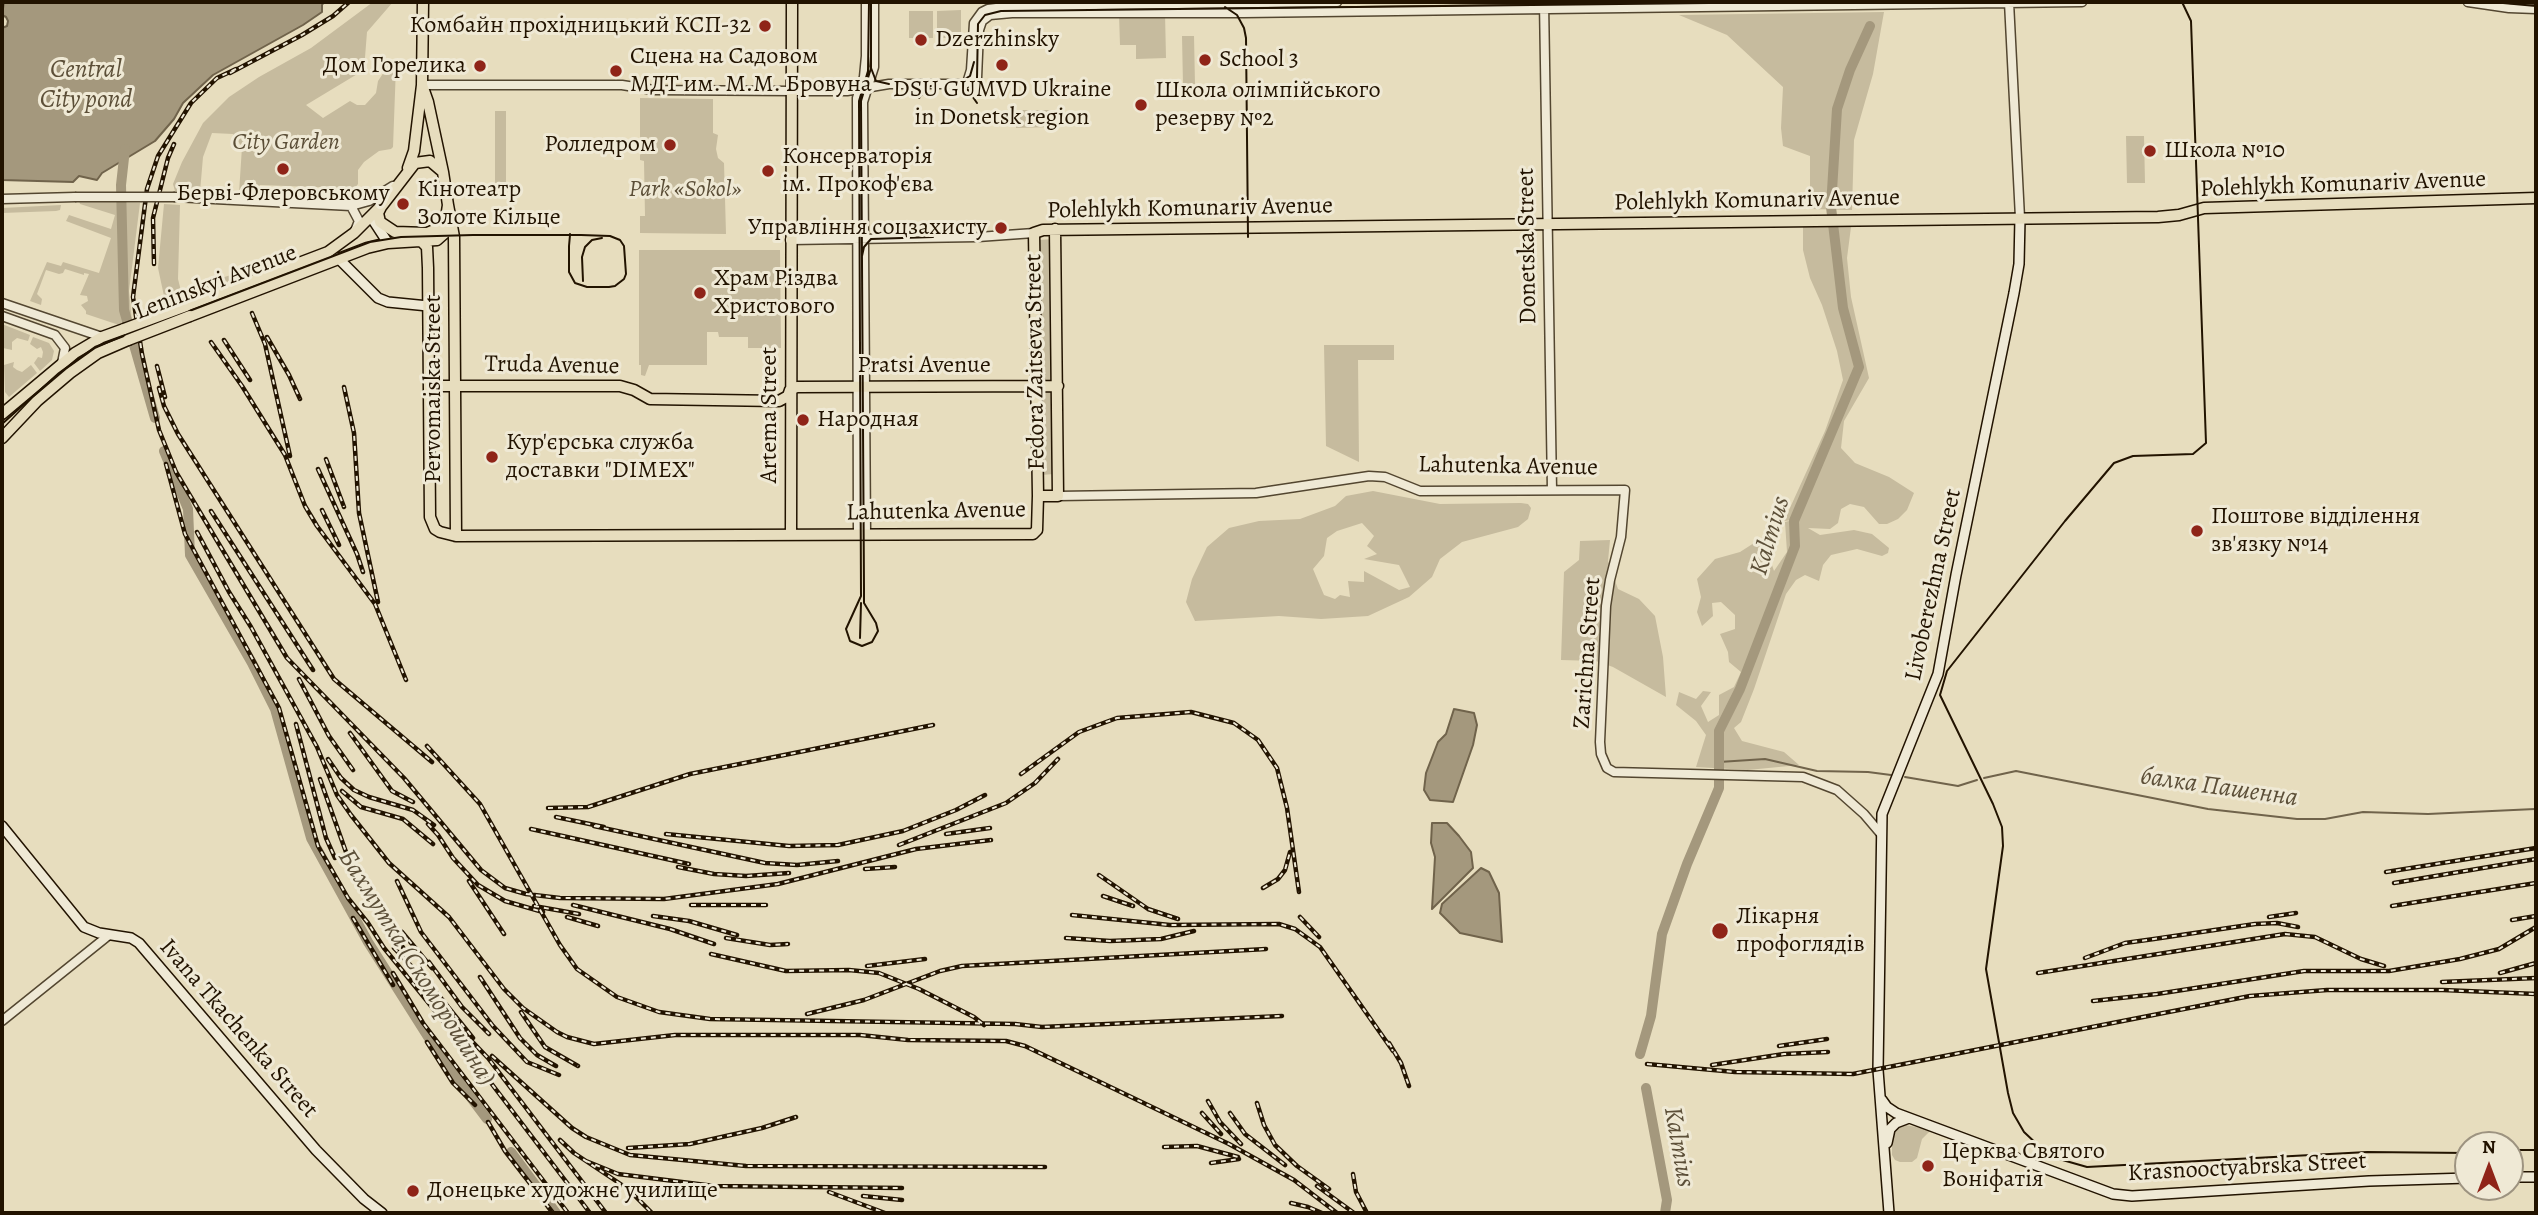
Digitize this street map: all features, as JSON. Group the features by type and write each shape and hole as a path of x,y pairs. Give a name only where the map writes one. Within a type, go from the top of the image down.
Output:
{"main road":[{"path":"400,179 415,143 422,85 423,2"},
{"name":"Artema Street","path":"791,535 792,2"},
{"path":"422,85 443,172 447,205 447,226 442,237 432,242 422,242"},
{"path":"443,172 430,161 415,163 381,207 378,218 384,226 401,233 427,233 442,224 446,218 447,205"},
{"name":"Polehlykh Komunariv Avenue","path":"1034,233 1055,229 2158,217 2204,208 2536,198"},
{"name":"Pervomaiska Street","path":"422,242 427,247 430,517 435,529 446,535 456,536 454,241 447,205"},
{"name":"Leninskyi Avenue","path":"2,414 62,363 102,337 313,258 341,244 381,207"},
{"path":"371,217 388,243"},
{"name":"Livoberezhna Street","path":"1889,1213 1878,1070 1881,834 1884,809 1938,674 2014,293 2019,264 2020,218"},
{"name":"Fedora Zaitseva Street","path":"1055,229 1058,496"},
{"name":"Fedora Zaitseva Street","path":"1034,233 1038,496"},
{"name":"Leninskyi Avenue","path":"2,438 37,401 97,354 338,258 388,243 422,242"},
{"path":"338,258 378,298 388,302 428,306"},
{"name":"Truda Avenue","path":"429,386 620,386 650,399 734,401 779,401 788,396 790,390"},
{"name":"Pratsi Avenue","path":"790,390 797,387 1058,386"},
{"name":"Lahutenka Avenue","path":"456,536 1033,534 1037,530 1038,496 1058,496"},
{"name":"Ivana Tkachenka Street","path":"2,826 84,927 93,932 125,936 139,943 316,1150 364,1199 382,1213"},
{"name":"Krasnooctyabrska Street","path":"1881,1098 1887,1107 1909,1118 2096,1189 2132,1196 2356,1181 2454,1178"},
{"path":"1884,1155 1890,1129 1896,1123 1909,1118"}],"street":[{"path":"863,89 866,2"},
{"path":"874,2 874,67 878,78 889,84"},
{"path":"967,83 971,70 972,30 977,17 988,9 1337,2"},
{"name":"Livoberezhna Street","path":"2009,2 2020,218"},
{"path":"422,85 622,85 654,90 792,91 863,89 889,84 967,83 977,78 979,30 982,21 990,15 1023,7 2082,2"},
{"path":"2468,2 2536,9"},
{"name":"Donetska Street","path":"1544,6 1552,490"},
{"path":"862,535 857,98 874,67"},
{"path":"2,198 175,197 351,206 369,201 400,179"},
{"path":"351,206 384,226"},
{"path":"351,206 359,221 354,233"},
{"name":"Polehlykh Komunariv Avenue","path":"857,238 978,237 1034,233"},
{"path":"790,240 857,238"},
{"path":"3,304 102,337"},
{"path":"2,316 53,335 65,348 62,363"},
{"path":"35,328 39,317"},
{"path":"53,335 55,322"},
{"name":"Lahutenka Avenue","path":"1058,496 1256,493 1369,476 1385,477 1420,491 1625,490"},
{"name":"Zarichna Street","path":"1625,490 1621,537 1606,607 1601,754 1607,768 1614,772 1788,776 1818,781 1836,790 1864,814"},
{"path":"1864,814 1871,816 1884,809"},
{"path":"1864,814 1881,834"},
{"path":"2,1021 109,935"}],"green space":[{"name":"City Garden","path":"373,2 393,2 367,32 364,70 306,105 323,118 350,101 365,105 376,93 378,81 386,69 385,61 396,66 393,147 379,151 364,162 358,170 358,184 354,189 345,194 339,188 260,185 248,197 239,193 242,147 233,134 212,133 203,157 200,192 175,191 173,184 182,162 203,123 229,97 311,48"},
{"path":"961,10 961,38 937,38 937,11"},
{"path":"909,11 933,11 933,38 909,38"},
{"path":"1884,12 1873,74 1854,140 1852,210 1810,209 1810,156 1783,146 1783,87 1727,35 1679,15"},
{"path":"1165,13 1166,58 1136,59 1136,45 1120,45 1119,14"},
{"path":"1182,36 1194,36 1195,85 1183,85"},
{"name":"Park «Sokol»","path":"640,98 713,99 713,133 718,135 716,149 718,158 724,163 726,234 640,233 640,216 645,216 644,161 640,160"},
{"path":"1016,110 1051,110 1051,127 1016,128"},
{"path":"495,111 506,111 506,197 495,197"},
{"path":"2126,136 2144,136 2145,183 2127,183"},
{"path":"79,201 140,203 129,291 132,321 119,325 86,314 81,305 88,301 87,296 80,295 89,274 65,269 59,274 46,270 37,294 42,299 41,305 30,301 47,262 61,266 63,262 99,273 111,238 66,221 69,215 111,229 115,215 80,204"},
{"path":"164,204 180,205 178,279 181,291 189,289 191,294 189,299 175,304 170,303 164,296 158,268"},
{"path":"61,205 60,210 56,211 2,213 2,208"},
{"path":"1803,226 1851,227 1847,258 1851,297 1869,378 1844,421 1841,448 1855,463 1889,477 1914,493 1907,510 1898,519 1887,524 1879,524 1864,507 1850,504 1841,509 1838,523 1830,529 1808,528 1820,535 1854,530 1872,534 1889,548 1888,553 1882,556 1857,549 1831,555 1823,565 1819,581 1805,575 1796,580 1786,594 1754,689 1741,722 1734,728 1742,741 1784,752 1799,765 1748,770 1696,767 1706,735 1696,721 1676,705 1679,692 1696,699 1703,691 1711,692 1701,706 1708,722 1719,715 1719,695 1734,687 1741,672 1729,662 1728,652 1720,634 1735,629 1735,615 1721,602 1712,603 1713,616 1702,626 1697,612 1701,597 1697,579 1715,559 1740,552 1768,534 1769,556 1774,571 1787,552 1785,522 1793,520 1784,521 1825,431 1843,380 1837,351 1810,278 1803,250"},
{"path":"1054,239 1055,382 1039,382 1038,240"},
{"path":"639,250 780,250 781,348 748,348 748,337 719,337 718,332 707,332 707,365 649,365 645,376 641,375"},
{"path":"247,266 250,273 246,276 196,295 193,287 234,274"},
{"path":"2,324 30,335 28,341 17,338 12,342 12,350 3,348"},
{"path":"33,337 49,343 54,351 52,360 40,371 34,363 38,357 42,358 43,352 41,347 37,349 30,344"},
{"path":"1324,345 1394,345 1394,360 1358,360 1359,462 1326,446"},
{"path":"14,362 13,367 17,370 22,372 31,365 37,373 9,397 5,392 4,365"},
{"path":"1039,390 1054,390 1055,474 1040,475"},
{"path":"1373,491 1440,504 1521,503 1528,504 1531,508 1528,519 1518,527 1462,542 1440,559 1432,577 1409,597 1368,616 1321,619 1279,616 1195,621 1186,602 1192,579 1207,547 1229,528 1259,521 1300,519 1335,506 1346,496","holes":["1362,523 1374,536 1367,546 1377,554 1364,559 1399,565 1410,587 1399,590 1364,571 1364,582 1348,581 1350,597 1340,595 1335,599 1324,595 1313,569 1324,556 1327,538 1337,531"]},
{"path":"1610,540 1608,561 1618,589 1639,599 1655,616 1663,657 1666,697 1613,667 1596,661 1561,660 1564,572 1579,560 1580,541"},
{"path":"1906,1125 1931,1130 1922,1139 1917,1158 1912,1162 1900,1162 1892,1155 1892,1136 1898,1128"}],"water":[{"name":"Central City pond","path":"4,2 324,2 322,12 303,25 213,75 183,103 174,119 155,141 102,173 97,180 79,176 73,182 2,180 2,28 7,26 8,21 2,15"},
{"path":"1454,709 1474,713 1477,725 1473,745 1453,802 1430,800 1424,790 1426,773 1438,742 1446,734"},
{"path":"1432,823 1447,823 1459,836 1471,852 1473,868 1432,909 1435,857 1431,843"},
{"path":"1481,868 1489,872 1499,893 1502,942 1460,933 1440,913 1442,904"}],"waterway":[{"name":"Kalmius","path":"1640,1054 1651,1016 1662,934 1687,864 1719,788 1719,731 1740,689 1795,546 1794,521 1859,367 1843,308 1831,207 1837,109 1850,70 1870,26"},
{"name":"Бахмутка (Скоморошина)","path":"125,149 121,185 124,310 155,418"},
{"name":"Бахмутка (Скоморошина)","path":"164,451 188,509 190,555 275,709 311,838 368,942 444,1062 487,1119"},
{"name":"балка Пашенна","path":"1719,762 1765,759 1817,771 1891,775"},
{"name":"балка Пашенна","path":"1984,778 2016,771 2208,809 2297,819 2325,819 2363,812 2428,814 2535,809"},
{"name":"балка Пашенна","path":"1905,777 1958,786 1977,780"},
{"name":"Kalmius","path":"1646,1088 1667,1200 1665,1213"},
{"name":"Бахмутка (Скоморошина)","path":"511,1152 556,1213"}],"tram line":[{"path":"869,2 868,71 859,101 861,596 846,629 850,641 862,646 872,642 878,631 864,603 861,101 871,68 871,2"},
{"path":"977,78 978,24 985,15 1001,11 1797,2"},
{"path":"2182,2 2191,21 2206,443 2193,454 2133,456 2114,463 1947,671 1940,695 2002,827 2003,846 1986,969 2008,1093 2013,1113 2024,1132 2041,1148 2059,1159 2087,1167 2367,1152 2454,1153"},
{"path":"2492,2 2536,6"},
{"path":"1225,7 1237,15 1246,38 1248,237"},
{"path":"956,84 970,76 974,62"},
{"path":"871,68 876,81 889,84"},
{"path":"919,98 928,87 937,84"},
{"path":"956,84 968,90 977,103"},
{"path":"2,424 59,373 95,347 370,242 401,237 473,235 581,235 610,236 620,240 624,246 624,279 609,287 587,287 575,283 569,272 569,246 570,235 570,234"},
{"path":"862,256 864,247 871,239 933,237"},
{"path":"583,281 582,257 585,247 592,240 602,238"},
{"path":"860,638 861,603"},
{"path":"2524,1150 2536,1150"}],"railway":[{"path":"230,73 302,35 333,16 349,2"},
{"path":"236,69 217,78 191,103 158,156 147,189 133,297 142,354 159,430 176,472 287,658 404,778 481,870 505,888 526,894 560,898 664,899 778,884 916,849 991,840"},
{"path":"154,264 153,218 174,144"},
{"path":"252,313 265,344 290,456"},
{"path":"267,337 300,399"},
{"path":"224,340 250,380"},
{"path":"211,342 285,455 305,506 317,526 375,604 406,680"},
{"path":"157,366 165,397"},
{"path":"344,387 354,433 359,513 378,602"},
{"path":"159,388 164,406 178,434 334,679 432,762"},
{"path":"326,459 344,507"},
{"path":"166,464 185,534 279,708 318,846 348,898 384,948 453,1033 590,1213"},
{"path":"318,469 363,572"},
{"path":"322,510 339,545"},
{"path":"211,511 313,670"},
{"path":"197,532 317,747 337,795 351,815 389,863 449,917 504,989 523,1008 557,1032 594,1044 675,1035 860,1035 908,1040 1006,1041 1025,1046 1229,1144 1294,1180 1337,1213"},
{"path":"299,679 329,736 353,770"},
{"path":"1021,774 1079,732 1117,718 1191,712 1234,723 1258,740 1277,768 1287,808 1299,892"},
{"path":"296,724 326,838 335,858"},
{"path":"548,808 588,807 690,774 933,725"},
{"path":"350,733 392,791 413,802"},
{"path":"427,746 480,804 560,945 577,969 617,997 659,1012 710,1019 1015,1024 1042,1027 1282,1016"},
{"path":"328,759 341,778 354,790 413,810 434,825"},
{"path":"899,845 1006,803 1035,783 1058,759"},
{"path":"320,779 357,883 407,953"},
{"path":"342,791 361,807 403,819 433,844"},
{"path":"666,834 789,846 838,845 903,831 985,795"},
{"path":"556,817 604,827"},
{"path":"428,824 453,858 478,885 505,901 543,912"},
{"path":"594,826 765,863 797,865 838,861"},
{"path":"946,834 990,828"},
{"path":"531,829 689,864"},
{"path":"2386,872 2536,848"},
{"path":"1263,888 1278,879 1285,870 1290,852"},
{"path":"2394,883 2536,859"},
{"path":"678,867 714,874 746,876 789,873"},
{"path":"865,869 895,867"},
{"path":"1099,875 1148,909 1178,919"},
{"path":"397,881 421,932 493,1026 527,1062 559,1075"},
{"path":"469,881 504,934"},
{"path":"2392,906 2536,883"},
{"path":"1103,896 1133,906"},
{"path":"573,905 670,929 714,944"},
{"path":"691,905 766,905"},
{"path":"534,906 579,914"},
{"path":"2269,917 2296,913"},
{"path":"1072,915 1170,925 1279,924 1295,929 1320,947 1393,1051"},
{"path":"653,916 689,921 737,935"},
{"path":"2512,920 2536,916"},
{"path":"567,917 598,926"},
{"path":"1300,917 1319,937"},
{"path":"353,918 393,985"},
{"path":"2085,958 2125,943 2255,924 2277,923 2298,927"},
{"path":"2093,1001 2304,971 2389,971 2460,959 2499,949 2536,927"},
{"path":"1066,938 1110,941 1161,939 1194,931"},
{"path":"402,932 432,968"},
{"path":"2038,973 2285,934 2315,937 2361,959 2384,966"},
{"path":"726,938 770,945 788,944"},
{"path":"394,948 440,1002"},
{"path":"807,1014 864,1000 940,971 962,966 1266,949"},
{"path":"711,954 786,971 849,970 879,973 919,989 974,1017 984,1025"},
{"path":"867,966 925,959"},
{"path":"429,962 462,1007 489,1034"},
{"path":"2500,973 2536,963"},
{"path":"393,973 423,1023 568,1213"},
{"path":"480,977 520,1038 537,1055 556,1066"},
{"path":"2442,982 2536,978"},
{"path":"1647,1064 1735,1072 1853,1074 2250,996 2327,990 2443,990 2536,994"},
{"path":"436,992 473,1038"},
{"path":"521,1012 545,1047 578,1066"},
{"path":"463,1032 488,1058 606,1213"},
{"path":"1779,1046 1827,1039"},
{"path":"427,1042 453,1083 475,1105"},
{"path":"1389,1043 1401,1063 1409,1086"},
{"path":"1712,1065 1784,1054 1828,1052"},
{"path":"492,1056 572,1128 586,1137 630,1155 746,1166 1045,1167"},
{"path":"1208,1101 1220,1122 1241,1144"},
{"path":"1257,1103 1264,1125 1275,1145 1297,1166 1329,1189"},
{"path":"1202,1113 1221,1134"},
{"path":"1230,1113 1245,1134 1285,1165"},
{"path":"628,1148 690,1144 762,1128 796,1117"},
{"path":"488,1122 505,1151 553,1213"},
{"path":"560,1140 574,1153 628,1189 652,1213"},
{"path":"1164,1147 1197,1146 1238,1157"},
{"path":"1211,1163 1239,1159"},
{"path":"586,1161 618,1174 714,1186 902,1188"},
{"path":"1353,1174 1356,1192 1367,1213"},
{"path":"1317,1186 1354,1213"},
{"path":"829,1192 885,1213"},
{"path":"863,1196 902,1200"},
{"path":"1291,1203 1322,1213"}],"place":[{"name":"Комбайн прохідницький КСП-32","path":"765,26"},
{"name":"Dzerzhinsky","path":"921,40"},
{"name":"School 3","path":"1205,60"},
{"name":"DSU GUMVD Ukraine in Donetsk region","path":"1002,65"},
{"name":"Дом Горелика","path":"480,66"},
{"name":"Сцена на Садовом МДТ им. М.М. Бровуна","path":"616,71"},
{"name":"Школа олімпійського резерву №2","path":"1141,105"},
{"name":"Ролледром","path":"670,145"},
{"name":"Школа №10","path":"2150,151"},
{"name":"Берві-Флеровському","path":"283,169"},
{"name":"Консерваторія ім. Прокоф'єва","path":"768,171"},
{"name":"Кінотеатр Золоте Кільце","path":"403,204"},
{"name":"Управління соцзахисту","path":"1001,228"},
{"name":"Храм Різдва Христового","path":"700,293"},
{"name":"Народная","path":"803,420"},
{"name":"Кур'єрська служба доставки \"DIMEX\"","path":"492,457"},
{"name":"Поштове відділення зв'язку №14","path":"2197,531"},
{"name":"Лікарня профоглядів","path":"1720,931"},
{"name":"Церква Святого Воніфатія","path":"1928,1166"},
{"name":"Донецьке художнє училище","path":"413,1191"}]}
